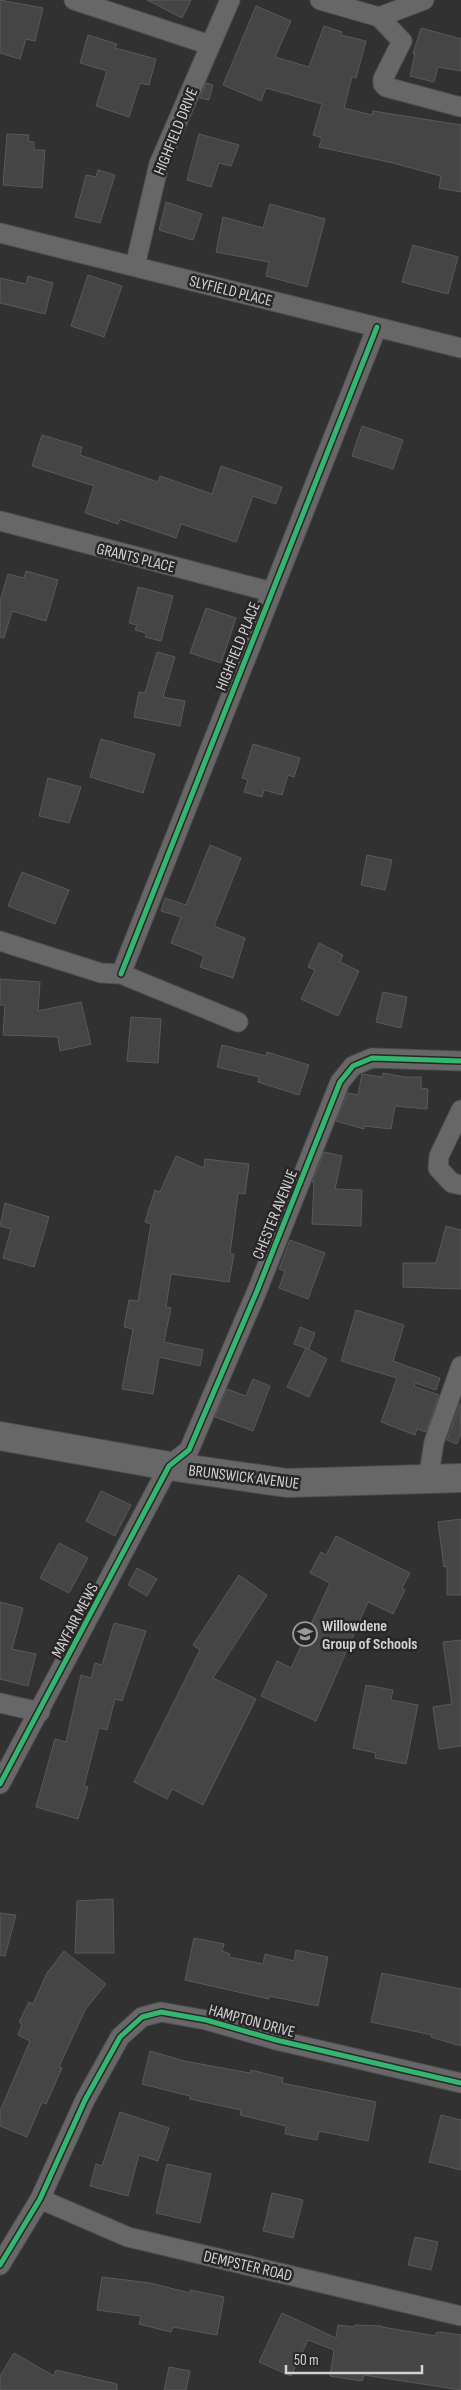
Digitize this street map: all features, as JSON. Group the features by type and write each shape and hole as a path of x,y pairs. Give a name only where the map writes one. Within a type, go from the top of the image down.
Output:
{"main road":[{"name":"BRUNSWICK AVENUE","path":"0,1436 169,1466 287,1484 461,1478"}],"street":[{"path":"74,0 210,45"},
{"name":"HIGHFIELD DRIVE","path":"135,266 159,164 230,0"},
{"path":"320,0 380,17 402,41 384,79 383,84 386,87 461,107"},
{"path":"380,17 424,0"},
{"name":"SLYFIELD PLACE","path":"0,233 461,348"},
{"name":"HIGHFIELD PLACE","path":"121,974 376,327"},
{"name":"GRANTS PLACE","path":"2,527 272,592"},
{"path":"0,941 85,969 101,973 121,974 238,1022"},
{"name":"CHESTER AVENUE","path":"169,1466 189,1450 257,1291 340,1082 354,1066 372,1058 461,1061"},
{"path":"461,1110 439,1156 438,1168 452,1184 461,1185"},
{"path":"428,1480 434,1442 461,1366"},
{"name":"MAYFAIR MEWS","path":"0,1784 40,1712 169,1466"},
{"path":"0,1703 40,1712"},
{"name":"HAMPTON DRIVE","path":"0,2265 5,2260 40,2199 85,2100 120,2037 142,2017 160,2012 206,2020 276,2040 461,2083"},
{"name":"DEMPSTER ROAD","path":"40,2199 128,2237 461,2316"}],"building":[{"path":"0,0 43,8 35,41 26,39 20,59 0,53"},
{"path":"147,0 191,0 182,18"},
{"path":"256,6 291,21 275,57 309,67 324,26 342,32 341,35 366,41 356,78 352,77 344,108 372,115 373,111 461,125 461,192 439,188 441,176 393,163 319,147 322,138 313,135 322,104 266,88 261,101 223,85"},
{"path":"421,28 461,39 461,71 438,67 434,82 410,76 415,54 413,54"},
{"path":"88,35 117,44 115,48 156,59 149,85 140,83 129,117 96,106 107,71 80,63"},
{"path":"206,83 213,85 209,100 200,98"},
{"path":"7,134 29,135 28,141 34,142 34,150 45,150 42,188 3,185"},
{"path":"199,134 239,145 231,166 219,163 211,187 187,180"},
{"path":"98,170 115,175 100,223 75,217 86,175 96,177"},
{"path":"166,202 202,214 193,240 159,230"},
{"path":"270,204 325,219 307,287 266,276 269,262 216,252 223,217 263,228"},
{"path":"413,245 458,257 448,294 402,282"},
{"path":"88,275 122,286 104,337 71,326"},
{"path":"28,276 53,283 45,314 0,303 0,278 26,284"},
{"path":"362,426 403,440 393,469 352,456"},
{"path":"42,435 82,447 80,455 158,482 160,476 212,494 221,466 282,487 276,504 253,496 236,542 181,524 176,538 120,519 118,524 85,513 94,486 32,466"},
{"path":"26,571 58,580 46,621 12,611 4,638 0,637 0,601 8,574 24,578"},
{"path":"138,587 173,596 161,641 145,637 146,633 135,630 137,625 129,623"},
{"path":"206,608 236,618 221,663 190,653"},
{"path":"157,652 175,657 163,697 185,701 180,726 134,717 139,692 145,693"},
{"path":"101,739 155,754 143,793 90,777"},
{"path":"253,744 300,758 294,777 288,775 282,795 264,790 262,797 244,792 248,780 242,778"},
{"path":"48,778 81,787 69,823 39,816"},
{"path":"210,845 241,858 214,926 245,938 233,978 200,967 204,956 171,943 181,917 161,911 165,898 186,905"},
{"path":"367,855 392,860 385,890 361,885"},
{"path":"22,872 69,890 55,924 8,906"},
{"path":"319,943 343,955 340,962 359,971 338,1016 301,999 315,970 308,967"},
{"path":"0,979 40,982 38,1011 81,1002 91,1044 60,1051 58,1037 3,1035 5,1005 0,1005"},
{"path":"383,992 407,997 401,1028 376,1022"},
{"path":"131,1017 161,1019 158,1063 127,1061"},
{"path":"222,1045 266,1056 267,1052 309,1065 299,1095 258,1082 259,1077 217,1067"},
{"path":"383,1073 404,1077 421,1077 421,1088 428,1089 427,1109 395,1106 391,1129 364,1126 364,1129 336,1121 348,1093 358,1095 362,1074 382,1077"},
{"path":"324,1152 342,1156 335,1189 362,1190 361,1226 312,1224 314,1182 312,1182"},
{"path":"176,1156 204,1168 205,1159 249,1164 245,1194 238,1193 230,1254 234,1254 229,1282 171,1274 166,1307 171,1308 164,1342 203,1350 200,1366 159,1357 153,1394 122,1389 133,1329 124,1327 129,1300 138,1301 151,1224 145,1222 155,1190 160,1192"},
{"path":"5,1203 49,1217 34,1267 3,1258 11,1229 0,1226"},
{"path":"446,1226 461,1230 461,1289 403,1287 403,1263 436,1263"},
{"path":"290,1240 325,1253 308,1299 279,1288 285,1271 279,1269"},
{"path":"356,1310 404,1325 393,1361 440,1378 436,1390 415,1383 414,1386 439,1395 426,1432 417,1429 415,1435 381,1422 397,1378 341,1361"},
{"path":"300,1327 315,1333 309,1349 294,1344"},
{"path":"306,1348 327,1359 309,1397 287,1387"},
{"path":"253,1379 270,1386 253,1431 215,1417 227,1389 246,1396"},
{"path":"460,1403 461,1433 457,1444 447,1440"},
{"path":"101,1491 131,1505 115,1536 86,1521"},
{"path":"461,1519 461,1595 447,1595 447,1566 444,1567 438,1522"},
{"path":"336,1536 410,1573 402,1588 405,1590 393,1614 368,1602 316,1721 261,1696 277,1661 291,1668 330,1583 310,1573 321,1552 326,1555"},
{"path":"59,1543 88,1558 69,1593 40,1578"},
{"path":"137,1568 157,1579 147,1596 128,1585"},
{"path":"239,1575 267,1595 213,1678 256,1699 203,1805 172,1789 167,1799 134,1782 200,1650 193,1645"},
{"path":"0,1602 23,1608 12,1649 36,1654 28,1686 0,1679"},
{"path":"114,1623 146,1631 122,1701 115,1699 107,1730 99,1728 84,1786 88,1787 78,1819 36,1807 55,1739 66,1742 81,1675 91,1678 95,1663 102,1665"},
{"path":"461,1640 461,1746 439,1749 433,1707 452,1704 443,1642"},
{"path":"366,1685 393,1690 391,1700 418,1705 406,1764 375,1758 376,1753 353,1748"},
{"path":"113,1899 114,1953 75,1953 77,1901"},
{"path":"0,1913 16,1915 5,1956 0,1955"},
{"path":"194,1938 224,1944 222,1951 230,1954 229,1957 263,1964 265,1954 294,1961 296,1950 328,1957 318,2006 269,1996 269,1999 185,1980"},
{"path":"64,1951 106,1984 85,2010 59,2067 62,2068 46,2104 42,2102 27,2137 0,2126 0,2111 30,2041 18,2035 22,2024 19,2022 29,2002 33,2004 47,1973"},
{"path":"382,1973 461,1989 461,2046 431,2037 432,2035 371,2022"},
{"path":"150,2051 184,2061 250,2073 251,2070 283,2078 282,2083 376,2102 368,2141 319,2131 317,2140 285,2134 286,2126 240,2115 241,2110 190,2099 190,2096 142,2084"},
{"path":"120,2112 169,2128 158,2161 139,2155 128,2196 90,2186 96,2164 102,2166"},
{"path":"441,2115 461,2120 461,2170 429,2162"},
{"path":"167,2164 211,2174 200,2223 156,2213"},
{"path":"272,2193 303,2200 293,2238 263,2231"},
{"path":"415,2237 438,2242 431,2270 408,2265"},
{"path":"102,2277 150,2283 190,2293 190,2290 224,2297 217,2335 173,2327 171,2332 139,2324 141,2316 97,2310"},
{"path":"282,2313 336,2338 338,2325 354,2327 355,2325 382,2326 436,2336 436,2333 440,2332 461,2335 461,2390 364,2375 362,2381 330,2376 334,2350 308,2340 291,2376 259,2362"},
{"path":"14,2353 54,2376 56,2370 117,2384 117,2390 0,2390 0,2376"},
{"path":"169,2367 190,2371 186,2390 164,2390"}],"cycle path":[{"path":"121,974 377,327"},
{"path":"0,1784 169,1466 189,1450 257,1291 340,1082 353,1066 372,1058 461,1061"},
{"path":"0,2265 40,2199 85,2100 120,2037 142,2017 161,2012 206,2020 276,2040 461,2083"}],"place":[{"name":"Willowdene Group of Schools","path":"305,1634"}]}
